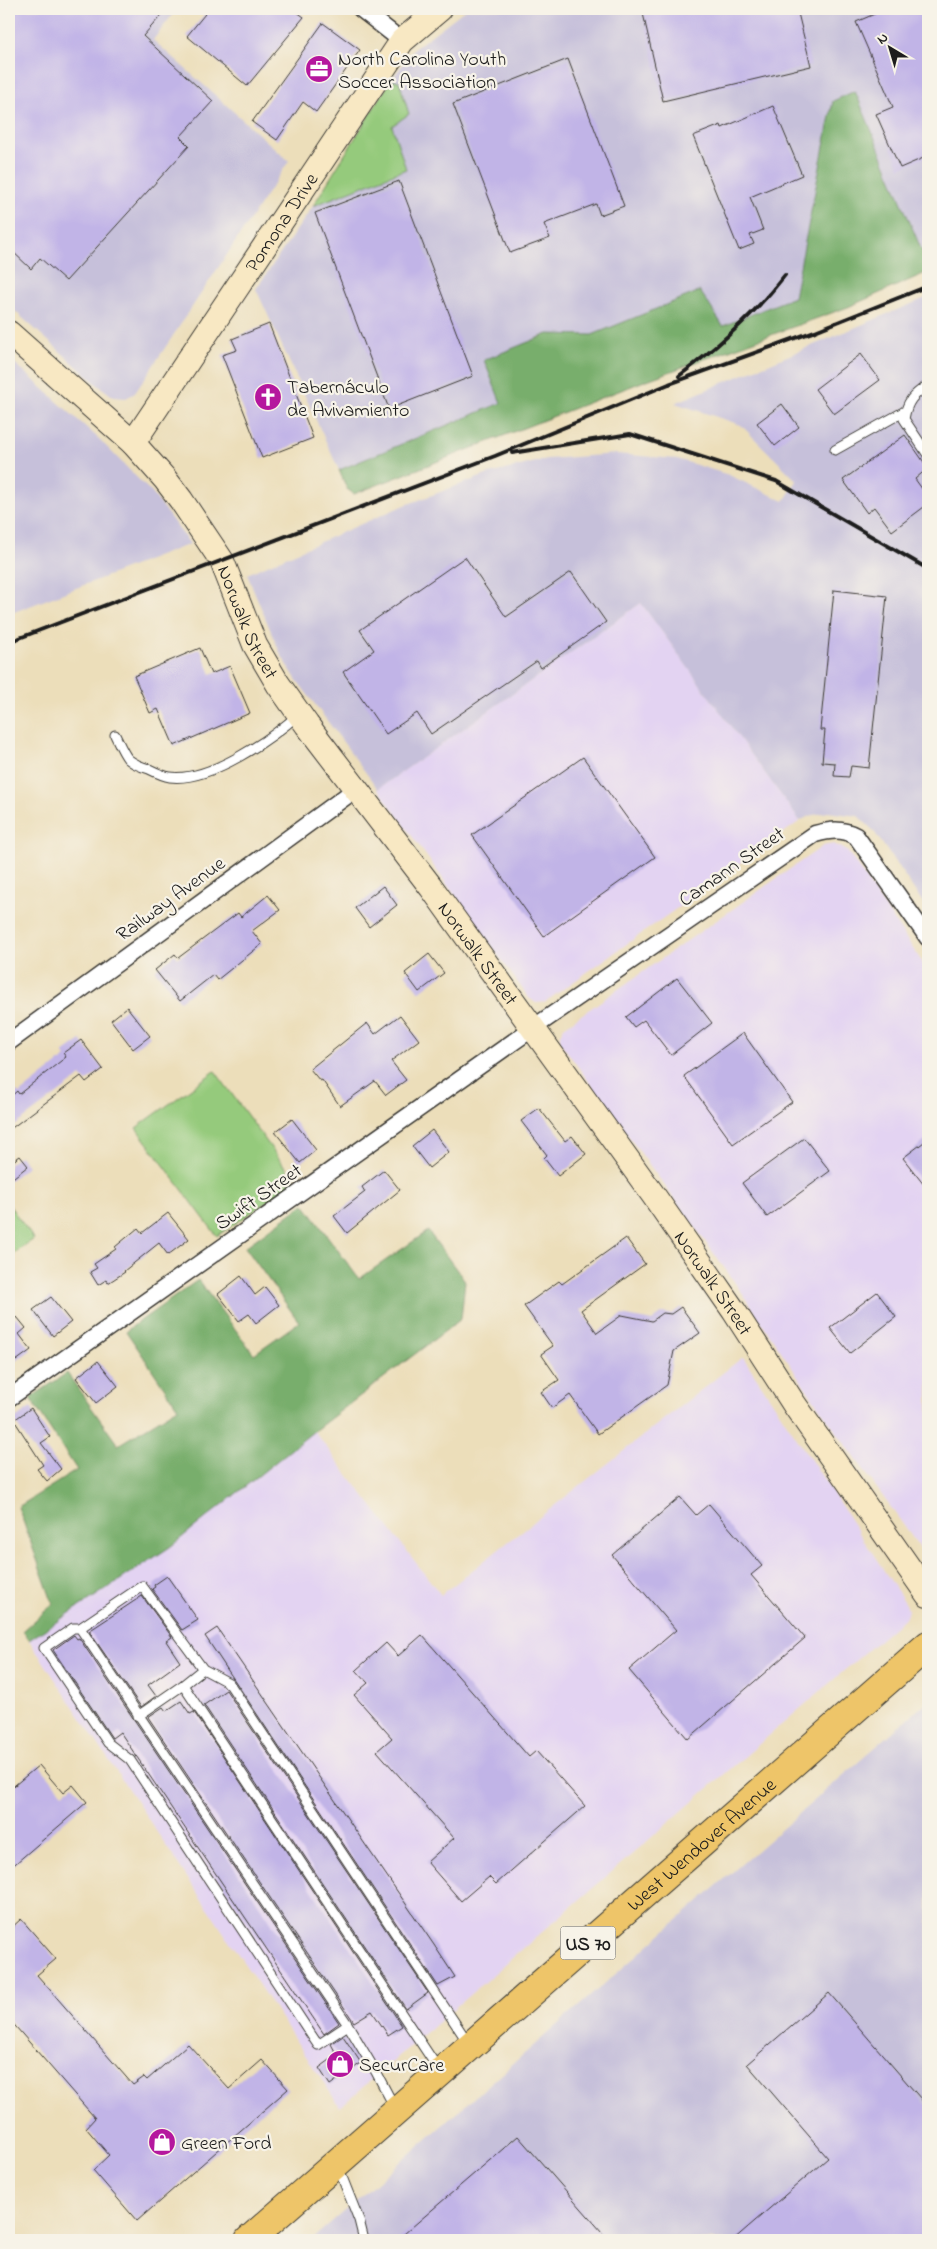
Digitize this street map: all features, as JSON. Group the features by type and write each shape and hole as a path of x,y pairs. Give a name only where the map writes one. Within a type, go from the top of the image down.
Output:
{"highway":[{"name":"West Wendover Avenue","path":"249,2240 928,1645"}],"street":[{"path":"361,9 402,40"},
{"name":"Pomona Drive","path":"133,443 402,40 440,9"},
{"name":"Norwalk Street","path":"9,333 133,443 165,479 222,561 255,645 265,664 299,714 431,888 688,1244 790,1398 928,1595"},
{"name":"Railway Avenue","path":"9,1042 356,788"},
{"name":"Camann Street","path":"533,1028 815,834 826,831 848,832 856,836 928,938"},
{"name":"Swift Street","path":"10,1394 533,1028"}],"lane":[{"path":"926,449 904,419 906,405 917,392 928,385"},
{"path":"835,450 905,411"},
{"path":"115,735 128,758 138,765 170,777 192,775 211,770 261,743 278,732 299,714"},
{"path":"348,2025 318,2045 130,1760 108,1743 44,1648 73,1628 80,1628 142,1586 203,1669 229,1683 471,2046"},
{"path":"80,1628 348,2025 376,2072 396,2111"},
{"path":"138,1716 203,1669"},
{"path":"183,1685 440,2072"},
{"path":"336,2164 359,2220 364,2240"}],"shaded area":[{"path":"9,9 177,9 153,40 289,161 135,393 126,398 114,397 98,385 9,306"},
{"path":"466,9 928,9 928,249 922,252 855,91 833,101 794,297 722,326 700,291 592,335 547,334 484,360 502,403 339,470 256,289 313,206 406,169 392,126 399,81 391,80 415,48"},
{"path":"928,297 928,910 873,830 858,816 828,812 809,816 800,821 641,603 378,789 296,679 280,653 247,574 400,507 486,475 547,459 616,454 677,459 729,475 784,501 797,481 741,425 675,403"},
{"path":"9,358 98,438 152,493 190,544 9,614"},
{"path":"641,603 800,821 545,1002 536,1003 529,998 378,789"},
{"path":"834,844 848,852 928,971 928,1557 818,1406 731,1277 560,1042 560,1034 564,1027 823,846"},
{"path":"743,1357 906,1604 908,1610 906,1617 340,2107 29,1640 170,1547 314,1431 441,1595"},
{"path":"928,1702 928,2240 311,2240 926,1703"}],"green space":[{"path":"391,80 399,81 409,114 392,126 406,169 313,206"},
{"path":"855,91 922,251 928,249 928,272 848,307 647,380 354,494 347,489 339,470 501,403 484,360 548,334 592,335 700,291 723,326 794,297 833,101"},
{"path":"215,1071 296,1182 217,1236 136,1128"},
{"path":"304,1204 359,1279 428,1231 465,1281 461,1319 314,1431 170,1547 29,1640 23,1631 53,1604 18,1507 77,1470 30,1398 67,1373 118,1445 178,1408 126,1331 198,1280 254,1354 299,1322 245,1247"},
{"path":"9,1205 34,1239 9,1257"}],"building":[{"path":"9,9 167,9 143,36 213,101 180,137 189,146 66,281 40,258 31,269 9,248"},
{"path":"209,9 293,9 304,17 247,86 187,36"},
{"path":"642,9 797,9 811,66 663,101"},
{"path":"886,9 918,9 921,16 928,13 928,156 900,168 876,114 893,107 856,22"},
{"path":"323,23 360,50 316,112 303,102 277,140 252,122"},
{"path":"568,59 624,206 600,215 596,204 544,224 550,238 510,253 453,104"},
{"path":"773,106 802,175 750,197 763,230 750,235 754,244 739,250 693,136 721,125 722,128"},
{"path":"399,181 473,376 389,409 315,213"},
{"name":"Tabernáculo de Avivamiento","path":"269,324 313,438 262,458 222,355 237,350 232,339"},
{"path":"861,354 880,380 834,414 815,389"},
{"path":"782,404 799,427 775,446 757,423"},
{"path":"905,435 928,468 915,479 928,497 928,504 892,531 874,507 867,513 843,480"},
{"path":"465,557 506,617 571,572 606,622 541,668 537,661 431,734 417,713 386,734 343,672 374,650 360,630"},
{"path":"834,590 887,596 869,768 851,766 849,777 834,776 835,763 822,762 825,730 820,730"},
{"path":"200,648 211,674 230,666 250,713 174,746 158,709 150,713 134,676"},
{"path":"583,757 655,857 544,936 472,835"},
{"path":"383,886 397,905 369,927 355,908"},
{"path":"268,895 280,910 252,931 262,944 217,980 213,975 180,1001 155,970 175,954 178,958 238,913 241,917"},
{"path":"429,954 444,973 419,992 405,973"},
{"path":"677,978 712,1023 671,1055 644,1020 634,1027 626,1017"},
{"path":"127,1007 150,1036 133,1049 111,1020"},
{"path":"400,1015 419,1040 391,1061 406,1080 386,1095 375,1081 340,1106 322,1080 320,1081 310,1069 367,1023 375,1034"},
{"path":"743,1033 792,1102 733,1144 684,1076"},
{"path":"81,1040 103,1069 86,1082 81,1076 9,1130 9,1098 17,1091 19,1094 66,1057 63,1053"},
{"path":"539,1108 565,1141 572,1136 586,1154 558,1176 544,1158 547,1155 521,1121"},
{"path":"292,1119 316,1150 300,1163 275,1132"},
{"path":"432,1130 449,1152 429,1168 412,1146"},
{"path":"804,1138 830,1171 767,1217 742,1183"},
{"path":"928,1139 928,1190 903,1158"},
{"path":"20,1156 28,1166 9,1181 9,1164"},
{"path":"384,1170 400,1190 347,1233 334,1216 365,1192 362,1187"},
{"path":"168,1213 189,1239 168,1255 159,1243 125,1272 108,1283 106,1280 98,1285 90,1272 97,1268 94,1264 116,1249 115,1247 138,1228 142,1233"},
{"path":"626,1238 645,1264 581,1310 597,1333 622,1315 652,1321 663,1313 671,1314 681,1307 700,1333 674,1351 667,1385 598,1434 570,1395 552,1408 541,1392 559,1380 541,1354 553,1346 524,1306 559,1281 562,1284"},
{"path":"241,1276 255,1295 265,1287 279,1305 256,1323 249,1314 239,1321 218,1294"},
{"path":"877,1292 896,1317 850,1353 830,1328"},
{"path":"51,1297 71,1322 53,1336 33,1310"},
{"path":"17,1317 26,1328 19,1334 31,1350 16,1361 9,1351 9,1321"},
{"path":"98,1361 118,1386 96,1403 76,1378"},
{"path":"31,1408 50,1437 41,1443 61,1469 47,1481 37,1469 43,1465 14,1420"},
{"path":"680,1497 696,1515 709,1504 762,1566 751,1575 805,1638 688,1739 629,1670 676,1630 612,1555"},
{"path":"167,1576 198,1620 182,1630 152,1589 155,1587 154,1585"},
{"path":"142,1596 172,1637 166,1641 180,1662 148,1685 156,1696 141,1707 89,1631"},
{"path":"217,1628 455,1977 438,1986 205,1636"},
{"path":"74,1635 77,1639 79,1638 339,2023 324,2034 120,1732 112,1738 53,1650"},
{"path":"422,1635 529,1757 536,1751 585,1806 496,1884 489,1877 461,1901 427,1862 454,1838 377,1751 392,1738 354,1695 368,1683 356,1670 386,1643 398,1656"},
{"path":"226,1690 428,1993 406,2009 204,1705"},
{"path":"181,1701 190,1714 194,1712 402,2026 388,2035 372,2011 354,2022 148,1717 163,1707 166,1711"},
{"path":"39,1765 63,1793 73,1785 87,1802 9,1869 9,1790"},
{"name":"Green Ford","path":"21,1919 56,1959 37,1975 133,2085 144,2077 147,2080 188,2044 229,2089 262,2060 288,2089 137,2221 93,2170 109,2155 86,2128 95,2118 9,2019 9,1930"},
{"path":"829,1993 928,2107 928,2240 733,2240 828,2158 747,2064"},
{"path":"343,2036 361,2063 330,2085 319,2068 337,2055 331,2044"},
{"path":"518,2136 609,2240 397,2240"}],"railway":[{"path":"679,376 735,329 785,275"},
{"path":"9,642 495,456 669,384 815,331 928,286"},
{"path":"512,453 630,434 776,481 928,569"}],"place":[{"name":"North Carolina Youth Soccer Association","path":"319,69"},
{"name":"Tabernáculo de Avivamiento","path":"268,397"},
{"name":"SecurCare","path":"340,2064"},
{"name":"Green Ford","path":"162,2142"}]}
